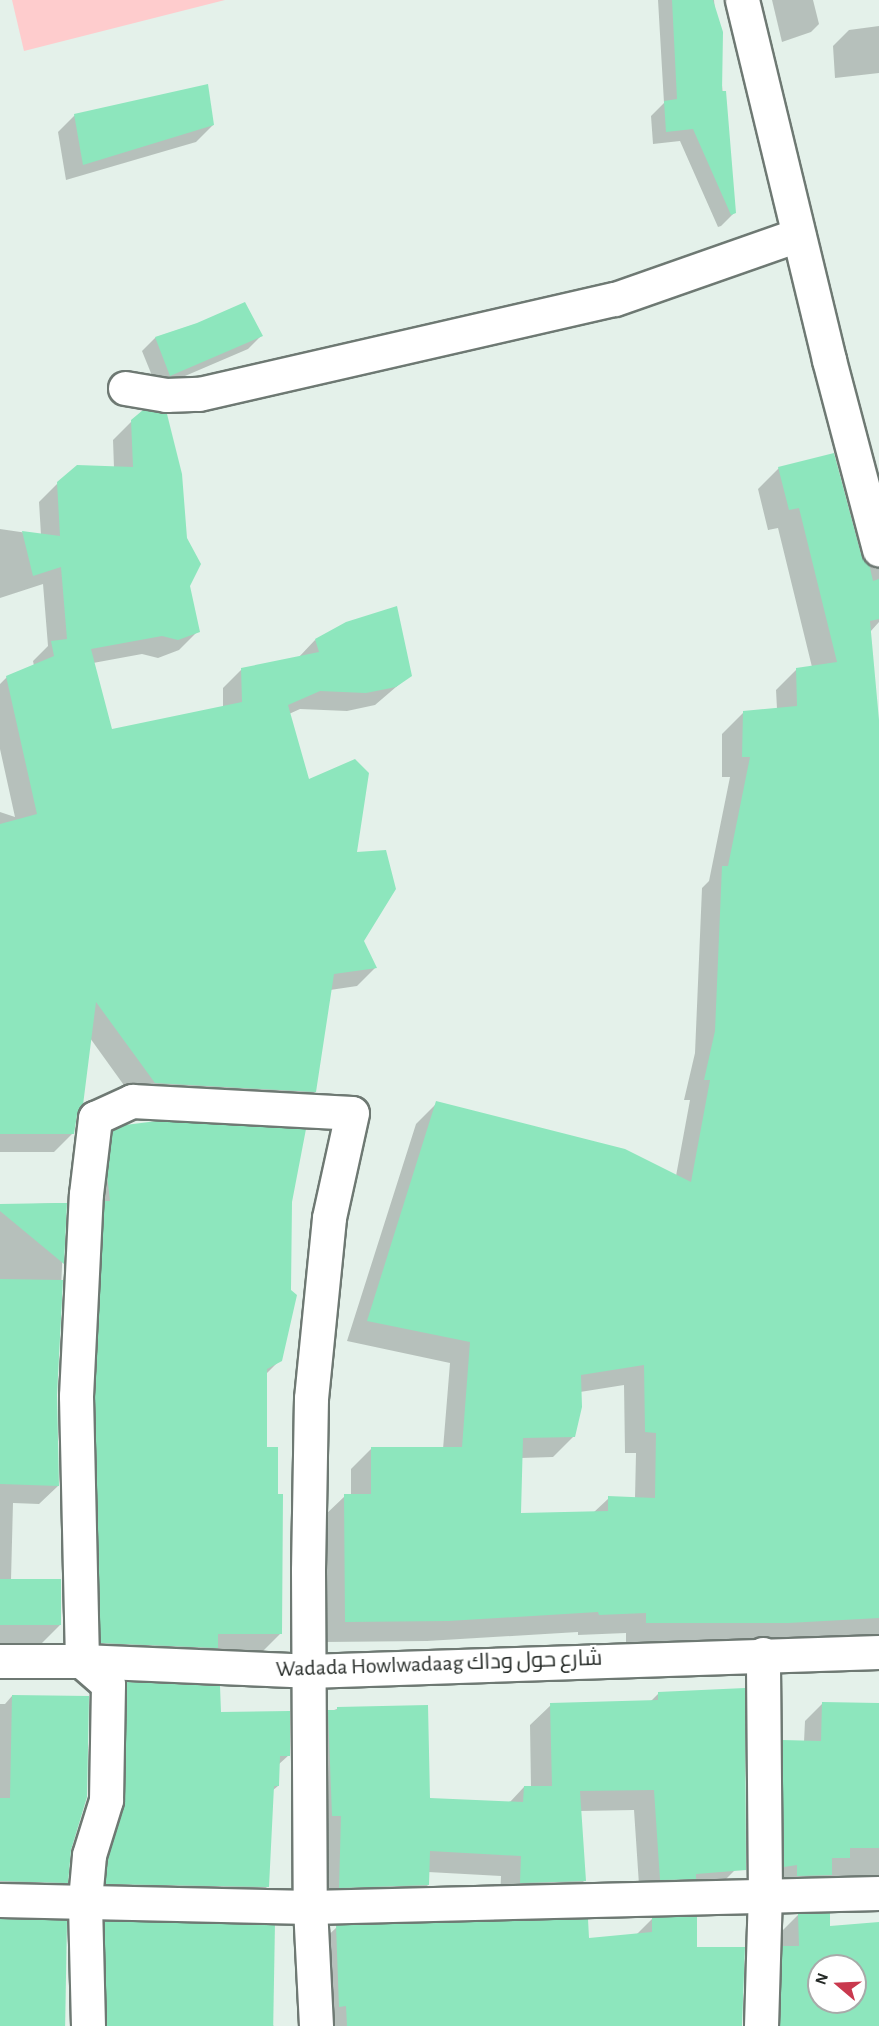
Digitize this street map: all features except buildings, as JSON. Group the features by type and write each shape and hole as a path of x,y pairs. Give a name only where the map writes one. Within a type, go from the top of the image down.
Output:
{"street":[{"path":"741,0 798,235 879,549"},
{"path":"125,388 166,395 199,394 615,299 798,235"},
{"path":"88,2026 85,1900 89,1855 106,1800 108,1684 81,1661 76,1396 86,1194 95,1118 132,1101 352,1113 329,1218 311,1398 308,1671 310,1907 316,2026"},
{"name":"Wadada Howlwadaag شارع حول وداك","path":"0,1661 81,1661 308,1671 763,1654 879,1652"},
{"path":"761,2026 765,1895 763,1654"},
{"path":"0,1900 85,1900 310,1907 879,1893"}],"shaded area":[{"path":"12,0 225,0 24,51"}]}
